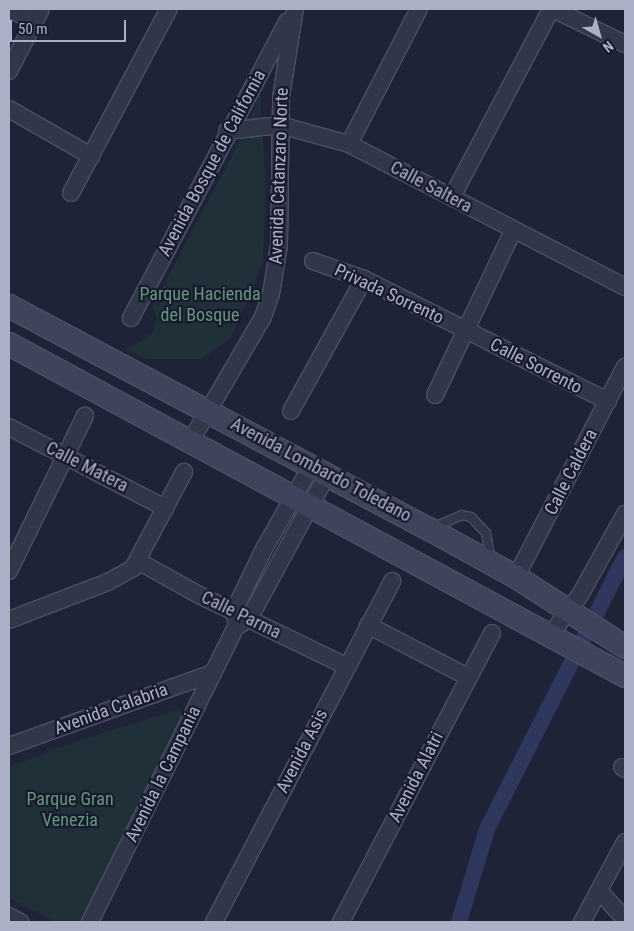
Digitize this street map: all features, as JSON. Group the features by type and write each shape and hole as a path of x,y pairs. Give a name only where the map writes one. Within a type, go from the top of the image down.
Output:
{"main road":[{"name":"Avenida Lombardo Toledano","path":"9,306 320,469 516,577 625,647"},
{"name":"Avenida Lombardo Toledano","path":"9,344 301,503 557,637 625,676"}],"street":[{"path":"9,9 38,15 9,71"},
{"path":"71,193 169,9"},
{"name":"Avenida Catanzaro Norte","path":"190,442 263,317 271,294 279,245 280,125 283,72 294,9"},
{"name":"Avenida Bosque de California","path":"131,318 227,131 294,9"},
{"path":"349,144 419,9"},
{"path":"452,197 552,9 625,44"},
{"path":"9,109 91,156"},
{"name":"Calle Saltera","path":"227,131 280,125 349,144 513,231 625,287"},
{"path":"435,395 513,231"},
{"name":"Privada Sorrento","path":"313,261 364,279 465,330"},
{"path":"291,411 364,279"},
{"name":"Calle Sorrento","path":"465,330 608,401"},
{"name":"Calle Caldera","path":"516,577 625,367"},
{"path":"9,571 85,416"},
{"name":"Calle Matera","path":"9,427 165,508"},
{"name":"Avenida la Campania","path":"90,922 240,619 265,547 301,503 320,469"},
{"path":"9,620 108,582 133,568 184,472"},
{"name":"Avenida la Campania","path":"240,619 283,556 301,503"},
{"path":"557,637 573,615 625,514"},
{"path":"265,547 283,556"},
{"name":"Calle Parma","path":"138,561 240,619 346,666"},
{"name":"Avenida Asis","path":"214,922 392,581"},
{"path":"368,625 468,677"},
{"name":"Avenida Alatri","path":"341,922 492,633"},
{"name":"Avenida Calabria","path":"9,746 213,673"},
{"path":"582,922 625,842"},
{"path":"599,891 625,919"},
{"path":"9,916 20,922"}],"lane":[{"path":"429,529 462,515 471,518 486,533 492,564"}],"green space":[{"name":"Parque Hacienda del Bosque","path":"260,94 266,188 263,260 253,288 231,338 201,359 146,359 126,349 146,339 153,331 157,317 152,307 243,135"},
{"name":"Parque Gran Venezia","path":"180,709 183,718 83,922 56,922 9,898 9,767 71,743"}],"waterway":[{"path":"459,922 487,829 625,557"}]}
